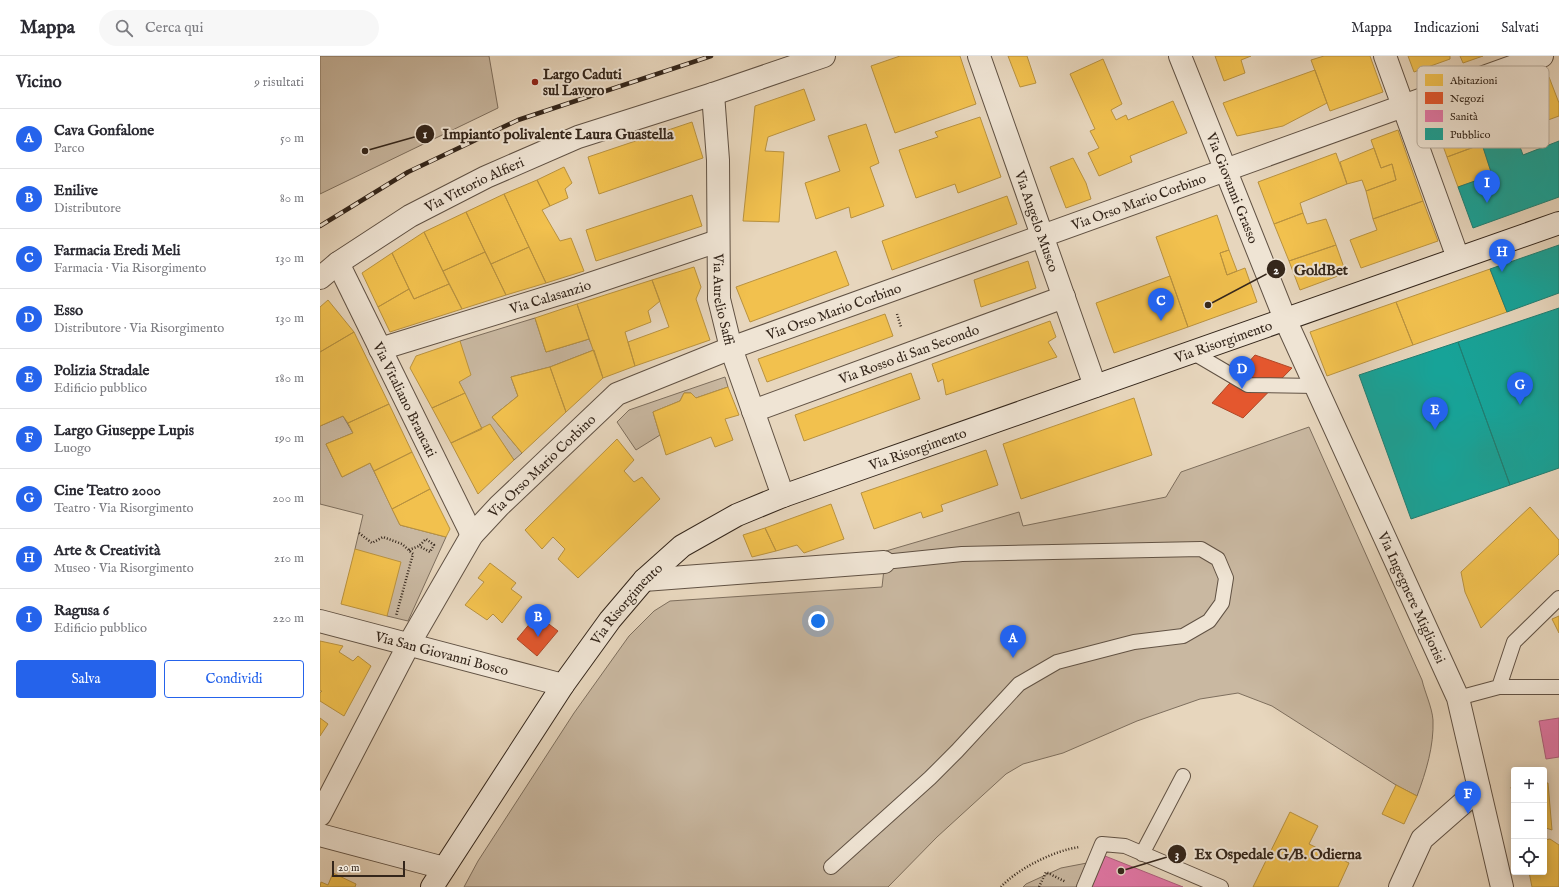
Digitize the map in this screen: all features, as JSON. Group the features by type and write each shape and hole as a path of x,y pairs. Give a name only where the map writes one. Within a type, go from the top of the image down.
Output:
{"street":[{"name":"Via Vittorio Alfieri","path":"320,278 338,264 410,216 486,177 578,137 713,94 824,56"},
{"name":"Via Angelo Musco","path":"979,56 1095,386"},
{"name":"Via Giovanni Grasso","path":"1180,56 1285,320"},
{"path":"1385,56 1417,145"},
{"name":"Via Orso Mario Corbino","path":"1514,66 1542,56"},
{"name":"Via Aurelio Saffi","path":"713,94 718,160 719,299 732,348 783,496"},
{"name":"Via Orso Mario Corbino","path":"320,815 409,644 472,536 499,506 617,394 732,348 1417,101"},
{"path":"1418,148 1458,258"},
{"name":"Via Risorgimento","path":"432,887 563,685 610,620 644,580 682,546 737,515 783,496 1559,223"},
{"name":"Via Calasanzio","path":"380,349 578,288 718,241"},
{"name":"Via Vitaliano Brancati","path":"338,264 472,536"},
{"name":"Via Rosso di San Secondo","path":"753,411 1064,297"},
{"name":"Via Ingegnere Migliorisi","path":"1285,320 1458,698 1502,887"},
{"path":"644,580 884,562"},
{"name":"Via San Giovanni Bosco","path":"320,621 563,685"},
{"path":"1400,887 1422,839 1479,789"},
{"path":"320,836 444,868"}],"lane":[{"path":"1192,352 1248,385 1316,386"},
{"path":"831,867 930,778 1019,684 1056,662 1134,642 1183,636 1210,621 1222,603 1226,578 1218,559 1201,549 962,554 884,562"},
{"path":"1499,687 1514,642 1559,598"},
{"path":"1458,698 1499,687 1559,687"},
{"path":"1142,854 1183,776"},
{"path":"1077,885 1102,844 1125,846 1221,887"}],"path":[{"path":"359,533 372,544 383,537 402,544 413,554 395,618"},
{"path":"409,550 419,546 426,539 434,545 430,552 419,546"},
{"path":"1001,887 1005,882 1041,859 1073,848 1102,844"},
{"path":"1039,887 1046,872 1077,885"}],"shaded area":[{"path":"320,56 489,56 498,108 320,194"},
{"path":"535,318 546,352 589,339 594,350 550,367 511,377 518,396 492,417 522,453 514,460 490,425 482,429 459,382 460,341"},
{"path":"725,377 728,387 696,398 691,393 684,393 680,401 653,412 660,435 636,450 617,422 629,410"},
{"path":"343,416 353,433 326,444 342,477 370,463 400,525 446,537 408,621 387,616 355,549 363,515 320,504 320,426"},
{"path":"1309,427 1422,680 1430,705 1433,720 1431,749 1417,796 1396,785 1272,706 1238,693 1200,699 1137,721 1063,753 1023,764 1006,774 937,837 888,887 464,887 478,861 574,713 629,636 654,611 670,601 882,587 886,551 1019,512 1023,526 1166,497 1181,472"},
{"path":"1087,863 1076,887 1023,887 1026,884 1061,868"}],"building: Abitazioni":[{"path":"900,56 960,56 976,104 895,133 871,66"},
{"path":"1008,56 1027,56 1036,83 1020,87"},
{"path":"1215,56 1251,56 1241,60 1245,73 1224,81"},
{"path":"1324,56 1370,56 1383,92 1330,111 1311,60"},
{"path":"1408,56 1450,56 1450,59 1431,66 1417,66 1417,71 1414,72"},
{"path":"1460,56 1483,56 1463,63"},
{"path":"1103,59 1122,104 1111,110 1116,120 1126,115 1128,120 1173,101 1187,133 1130,156 1132,162 1099,176 1088,153 1099,148 1090,131 1095,129 1070,74"},
{"path":"1315,70 1327,103 1283,126 1237,136 1223,103"},
{"path":"1549,77 1559,103 1559,116 1549,120"},
{"path":"804,89 815,120 768,137 765,151 784,152 779,222 743,221 755,106"},
{"path":"980,117 1001,177 958,193 955,184 916,198 899,150 938,137 935,132"},
{"path":"692,122 703,158 599,194 588,157"},
{"path":"866,124 879,163 870,167 884,206 851,218 849,207 816,219 805,183 840,171 828,136"},
{"path":"1398,130 1423,201 1373,219 1366,191 1396,180 1392,164 1381,168 1371,140"},
{"path":"1374,148 1381,168 1392,164 1396,180 1366,191 1362,180 1347,184 1340,162"},
{"path":"1444,148 1472,148 1447,157"},
{"path":"1471,148 1483,148 1492,175 1458,187 1447,157"},
{"path":"1336,153 1347,184 1300,203 1303,213 1274,224 1258,182"},
{"path":"1073,158 1086,183 1091,199 1066,208 1050,167"},
{"path":"564,167 572,183 565,189 568,198 550,206 537,180"},
{"path":"537,180 550,206 542,210 560,241 571,238 584,271 546,283 504,194"},
{"path":"504,194 529,247 491,264 466,212"},
{"path":"692,195 702,226 596,261 586,230"},
{"path":"1007,196 1017,224 892,270 882,241"},
{"path":"1423,201 1438,241 1361,268 1350,240 1377,230 1373,219"},
{"path":"466,212 485,252 443,271 424,232"},
{"path":"1303,213 1307,224 1326,219 1336,245 1289,261 1274,224"},
{"path":"1217,215 1229,250 1220,253 1227,275 1245,268 1257,302 1188,327 1156,237"},
{"path":"424,232 449,284 414,299 392,253"},
{"path":"1336,245 1346,273 1300,290 1289,261"},
{"path":"529,247 546,283 506,295 491,264"},
{"path":"1229,250 1237,271 1227,275 1220,253"},
{"path":"836,251 849,285 750,322 736,287"},
{"path":"485,252 506,295 462,309 443,271"},
{"path":"392,253 409,289 378,307 362,273"},
{"path":"1028,261 1036,288 981,307 974,280"},
{"path":"694,267 701,287 696,299 710,340 635,366 628,342 669,327 652,280"},
{"path":"1490,269 1507,312 1413,345 1396,302"},
{"path":"1170,276 1188,327 1114,353 1096,303"},
{"path":"652,280 660,301 648,311 651,322 625,332 635,366 603,378 577,304"},
{"path":"449,284 462,309 390,332 378,307 409,289 414,299"},
{"path":"328,300 354,332 320,352 320,307"},
{"path":"1396,302 1413,345 1327,376 1310,332"},
{"path":"577,304 589,339 546,352 535,318"},
{"path":"885,314 893,336 767,382 758,359"},
{"path":"1050,321 1056,337 1048,342 1057,357 946,395 943,379 938,382 932,364"},
{"path":"354,332 389,404 348,423 343,416 320,426 320,352"},
{"path":"460,341 471,375 459,382 465,393 432,408 410,368 416,356"},
{"path":"594,350 603,378 566,412 550,367"},
{"path":"550,367 566,412 522,453 492,417 518,396 511,377"},
{"path":"911,373 920,399 804,441 795,415"},
{"path":"728,387 739,415 725,419 733,440 715,447 711,437 666,455 653,412 680,401 684,393 691,393 696,398"},
{"path":"465,393 482,429 451,443 432,408"},
{"path":"1134,398 1152,455 1021,499 1003,444"},
{"path":"389,404 412,452 374,471 370,463 342,477 326,444 353,433 348,423"},
{"path":"490,424 514,460 478,494 451,443"},
{"path":"617,439 634,460 624,471 634,482 642,477 660,499 578,578 558,559 565,549 553,537 542,549 525,530"},
{"path":"986,450 998,485 941,505 943,511 923,518 921,512 874,529 861,493"},
{"path":"412,452 430,489 392,509 374,471"},
{"path":"430,489 450,529 446,537 400,525 392,509"},
{"path":"831,504 844,539 804,553 797,545 776,551 765,528"},
{"path":"1530,507 1559,540 1559,554 1481,628 1465,592 1461,572"},
{"path":"765,528 776,551 752,557 743,535"},
{"path":"355,549 401,562 387,616 341,604"},
{"path":"490,563 516,583 511,589 522,597 502,623 493,614 487,620 465,605 484,582 478,578"},
{"path":"1559,616 1559,633 1552,619"},
{"path":"320,641 343,646 339,652 353,661 358,656 371,666 344,716 320,701 320,693 322,691 320,691"},
{"path":"320,718 328,724 320,736"},
{"path":"1547,783 1548,783 1552,830 1547,828"},
{"path":"1396,785 1417,796 1404,824 1382,814"},
{"path":"1290,812 1318,826 1309,844 1349,863 1338,887 1253,887"},
{"path":"1550,839 1559,845 1559,887 1532,887 1530,875 1547,875 1547,840"},
{"path":"333,873 356,884 355,887 320,887 321,882 328,885"}],"building: Negozi":[{"path":"1255,355 1292,368 1243,418 1212,403"},
{"path":"537,615 558,631 537,656 517,639"}],"building: Sanità":[{"path":"1559,718 1559,757 1546,759 1539,721"},
{"path":"1105,856 1183,887 1091,887"}],"building: Pubblico":[{"path":"1559,141 1559,197 1473,228 1458,187 1492,175 1483,148 1520,148 1523,155 1541,148 1549,148 1549,145"},
{"path":"1559,245 1559,293 1507,312 1490,269"},
{"path":"1559,308 1559,468 1510,485 1458,342"},
{"path":"1458,342 1510,485 1411,519 1359,375"}],"railway":[{"path":"320,226 408,172 518,120 711,56"}],"place":[{"name":"Largo Caduti sul Lavoro","path":"535,82"},
{"name":"Impianto polivalente Laura Guastella","path":"365,151"},
{"name":"Ragusa 6","path":"1487,203"},
{"name":"Arte & Creatività","path":"1502,272"},
{"name":"GoldBet","path":"1208,305"},
{"name":"Farmacia Eredi Meli","path":"1161,321"},
{"name":"Esso","path":"1242,389"},
{"name":"Cine Teatro 2000","path":"1520,405"},
{"name":"Polizia Stradale","path":"1435,430"},
{"name":"Enilive","path":"538,637"},
{"name":"Cava Gonfalone","path":"1013,658"},
{"name":"Largo Giuseppe Lupis","path":"1468,814"},
{"name":"Ex Ospedale G/B. Odierna","path":"1121,871"}]}
